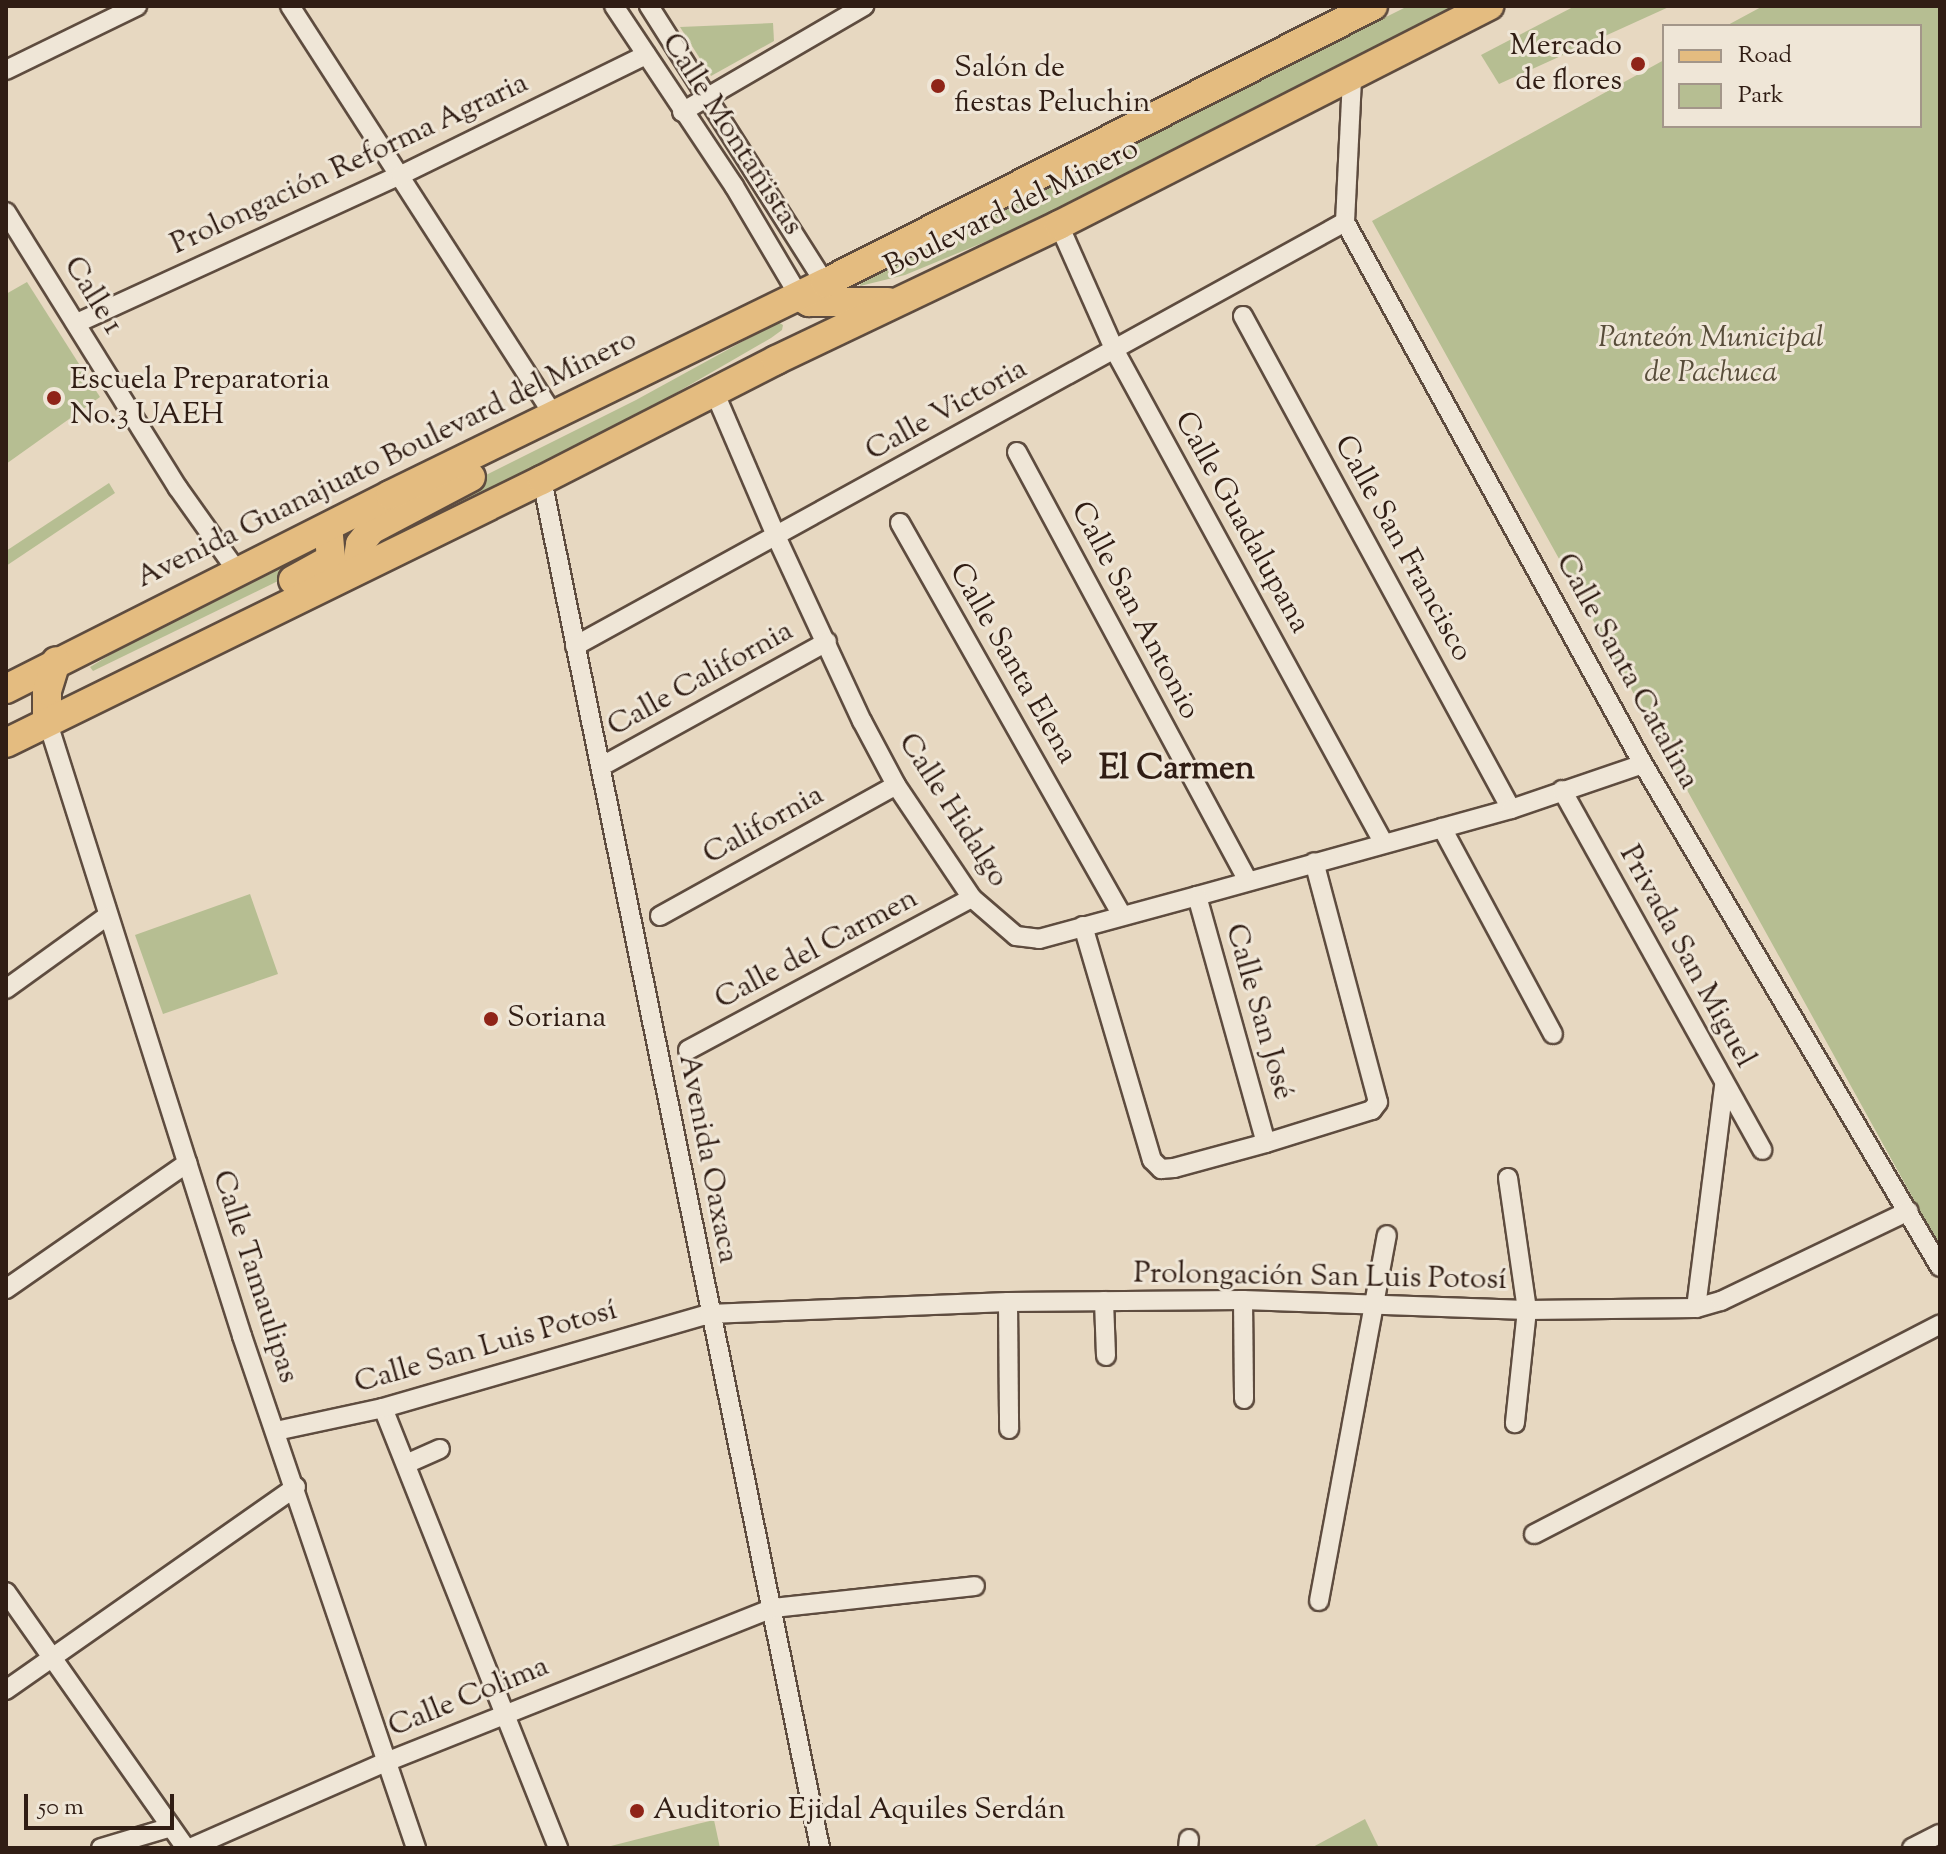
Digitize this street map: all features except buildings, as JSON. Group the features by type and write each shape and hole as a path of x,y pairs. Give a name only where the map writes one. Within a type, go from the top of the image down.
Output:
{"main road":[{"name":"Boulevard del Minero","path":"815,294 1373,6"},
{"name":"Boulevard del Minero","path":"776,360 1059,225 1352,79 1489,6"},
{"path":"6,743 366,558 428,536 776,360 815,294 899,301"},
{"name":"Avenida Guanajuato Boulevard del Minero","path":"6,689 56,661 237,571 322,533 554,416 815,294"},
{"path":"366,558 383,521 511,457 554,416"},
{"path":"426,499 420,515 428,536"},
{"path":"322,533 366,558"},
{"path":"206,642 234,609 331,559 322,533"},
{"path":"47,720 47,691 56,661"}],"street":[{"path":"6,70 137,6"},
{"path":"290,6 554,416"},
{"name":"Calle Montañistas","path":"614,6 682,112 815,294"},
{"name":"Calle Montañistas","path":"649,6 707,97 815,294"},
{"path":"682,112 864,6"},
{"name":"Prolongación Reforma Agraria","path":"77,323 401,175 646,55"},
{"path":"1345,222 1352,79"},
{"name":"Calle 1","path":"6,212 178,488 237,571"},
{"name":"Calle Victoria","path":"575,646 1345,222"},
{"name":"Calle Santa Catalina","path":"1345,222 1643,764 1940,1267"},
{"name":"Calle Guadalupana","path":"1059,225 1115,351 1383,842"},
{"name":"Calle San Francisco","path":"1243,316 1511,809"},
{"name":"Calle Hidalgo","path":"714,391 776,536 862,721 896,785 972,898 1016,936 1039,939 1442,828"},
{"name":"Calle San Antonio","path":"1017,452 1248,881"},
{"name":"Avenida Oaxaca","path":"542,480 602,766 709,1314 773,1608 820,1848"},
{"name":"Calle Santa Elena","path":"900,523 1122,916"},
{"name":"Calle California","path":"602,766 827,642"},
{"name":"Calle Tamaulipas","path":"47,720 106,917 416,1848"},
{"path":"1553,1034 1442,828 1511,809 1643,764"},
{"name":"California","path":"660,916 896,785"},
{"name":"Privada San Miguel","path":"1562,790 1762,1150"},
{"path":"1083,926 1152,1160 1161,1169 1266,1143 1372,1110 1378,1102 1314,862"},
{"name":"Calle San José","path":"1197,896 1266,1143"},
{"name":"Calle del Carmen","path":"688,1050 972,898"},
{"path":"6,989 106,917"},
{"path":"1696,1308 1724,1085"},
{"path":"6,1289 187,1163"},
{"path":"1508,1178 1527,1310 1515,1423"},
{"name":"Prolongación San Luis Potosí","path":"709,1314 1008,1302 1243,1300 1527,1310 1696,1308 1721,1301 1909,1211"},
{"path":"1319,1601 1387,1235"},
{"path":"1243,1300 1244,1399"},
{"path":"1104,1301 1106,1356"},
{"path":"1008,1302 1009,1429"},
{"name":"Calle San Luis Potosí","path":"276,1431 383,1408 709,1314"},
{"path":"1534,1534 1940,1324"},
{"path":"383,1408 558,1848"},
{"path":"406,1464 440,1449"},
{"path":"6,1690 296,1487"},
{"name":"Calle Colima","path":"188,1848 504,1713 773,1608 975,1586"},
{"path":"6,1592 188,1848"},
{"path":"101,1848 171,1827"},
{"path":"1912,1848 1940,1834"}],"green space":[{"path":"1408,6 1463,6 1028,224 905,275 860,286 862,279"},
{"path":"1575,6 1671,6 1499,84 1481,55"},
{"name":"Panteón Municipal de Pachuca","path":"1763,6 1940,6 1940,1247 1372,221 1662,61 1662,128 1922,128 1922,24 1730,24"},
{"path":"773,23 774,41 711,76 680,27"},
{"path":"27,282 100,397 6,464 6,294"},
{"path":"778,322 783,325 782,330 771,338 624,423 450,509 435,511 438,499 636,400"},
{"path":"109,483 115,493 6,566 6,551"},
{"path":"319,549 319,561 93,671 90,667 138,638"},
{"path":"250,894 278,974 163,1014 135,935"},
{"path":"1365,1819 1379,1848 1311,1848"},
{"path":"714,1820 720,1848 603,1848 697,1824"}],"place":[{"name":"Mercado de flores","path":"1638,64"},
{"name":"Salón de fiestas Peluchin","path":"938,86"},
{"name":"Escuela Preparatoria No.3 UAEH","path":"54,398"},
{"name":"Soriana","path":"491,1019"},
{"name":"Auditorio Ejidal Aquiles Serdán","path":"637,1811"}],"district":[{"name":"El Carmen","path":"1177,770"}]}
